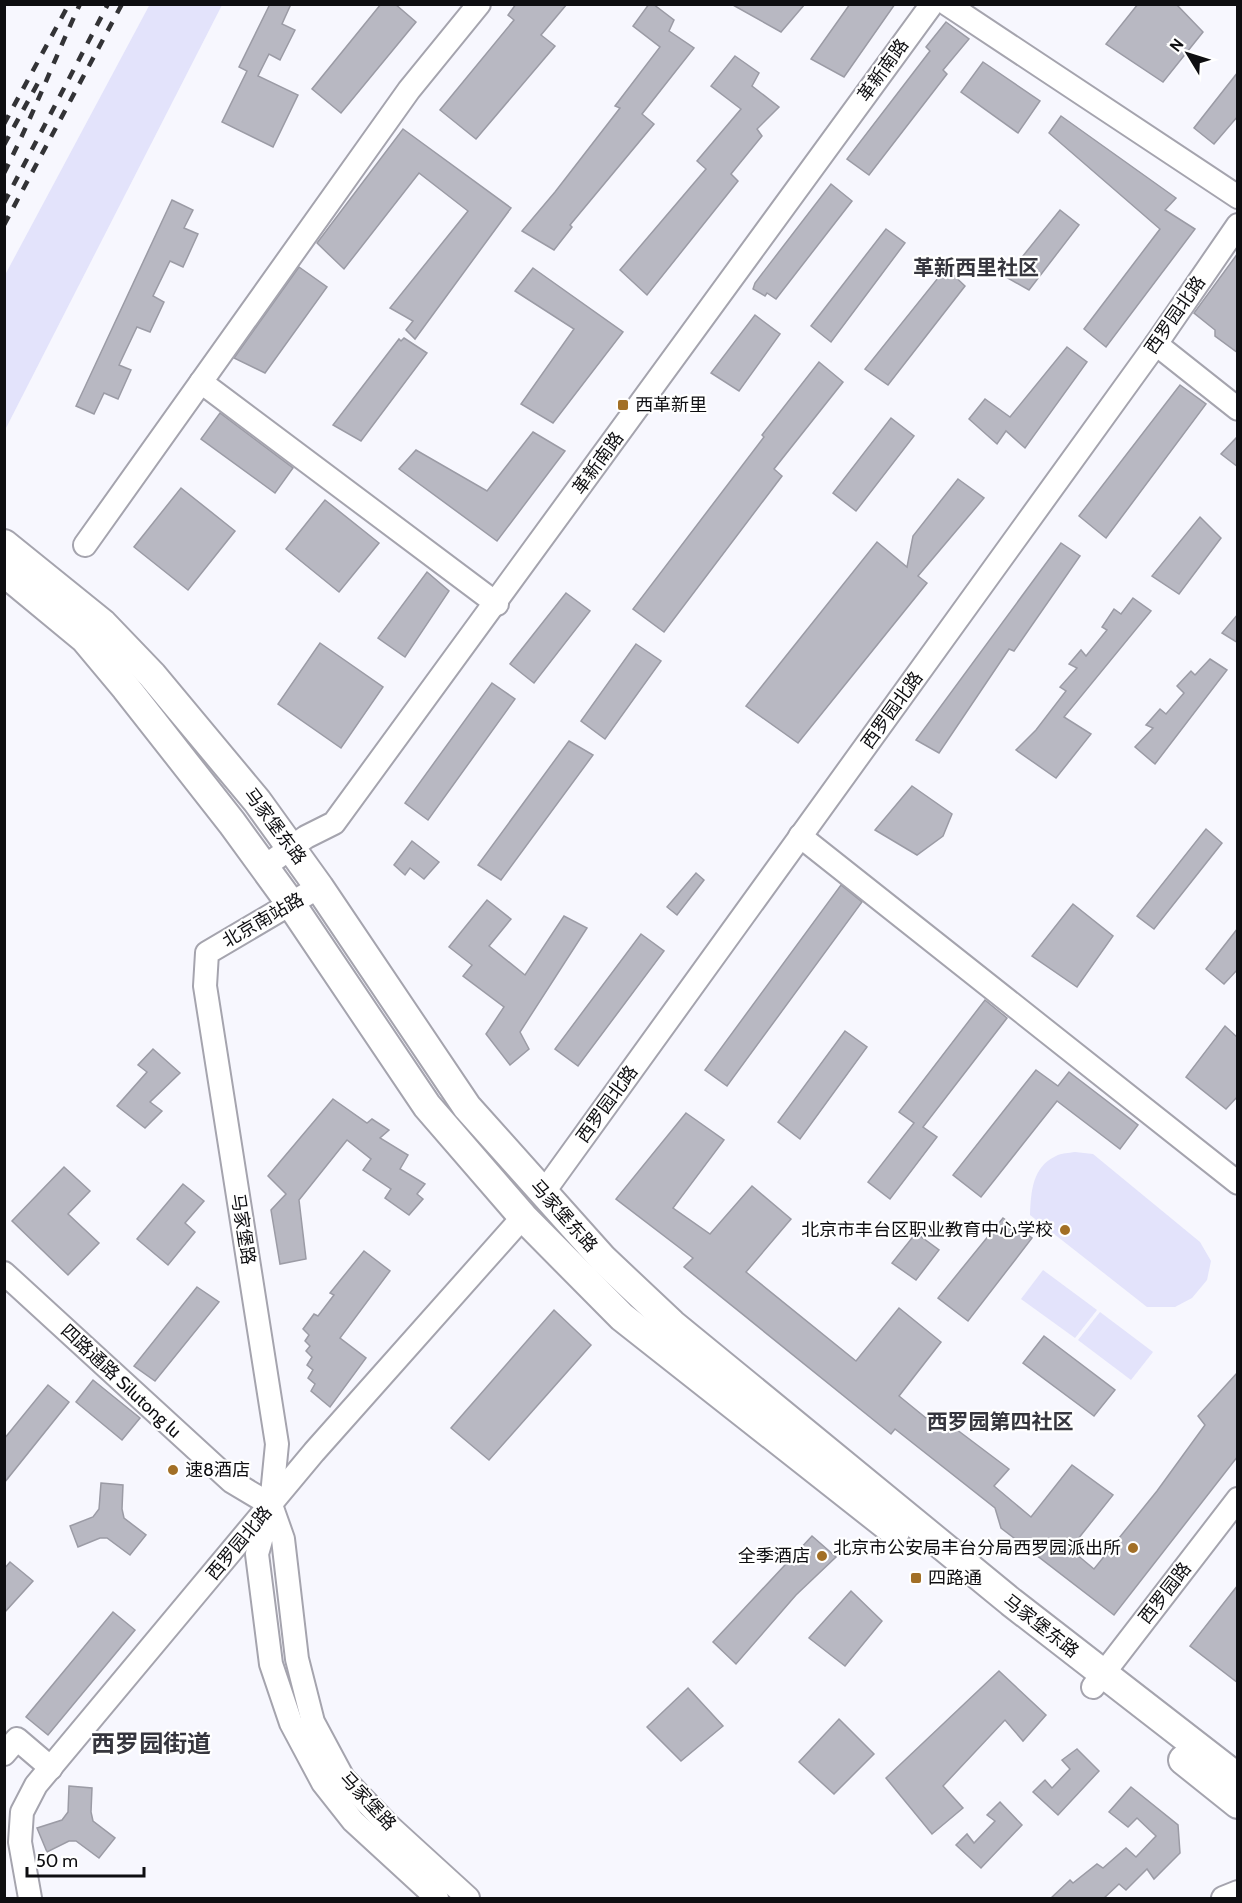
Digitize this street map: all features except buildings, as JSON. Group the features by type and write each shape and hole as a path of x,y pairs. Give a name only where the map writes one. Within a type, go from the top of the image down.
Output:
{"main road":[{"name":"马家堡东路","path":"4,544 103,624 152,675 257,801 291,847 467,1107 603,1259 672,1324 1011,1602 1238,1804"},
{"name":"马家堡东路","path":"4,572 86,639 264,867 428,1106 523,1217 622,1317 976,1596 1238,1778"}],"street":[{"path":"85,545 409,90 479,4"},
{"name":"革新南路","path":"264,867 291,847 334,823 497,604 728,282 932,4"},
{"path":"946,4 1238,197"},
{"name":"西罗园北路","path":"543,1193 1156,344 1238,225"},
{"path":"1156,344 1238,409"},
{"path":"201,382 497,604"},
{"path":"800,836 1235,1176"},
{"name":"北京南站路","path":"207,953 319,887"},
{"name":"马家堡路","path":"207,953 205,986 277,1444 271,1505 257,1554 272,1664 291,1723 323,1783 353,1821 437,1899"},
{"name":"西罗园北路","path":"30,1899 20,1842 22,1812 36,1785 314,1452 523,1217"},
{"name":"四路通路 Silutong lu","path":"4,1273 231,1481 271,1505"},
{"name":"西罗园路","path":"1098,1680 1238,1499"},
{"name":"马家堡路","path":"271,1505 283,1539 297,1659 313,1722 343,1778 388,1825 468,1899"},
{"path":"4,1754 17,1739 51,1768"},
{"path":"1223,1899 1238,1892"}],"shaded area":[{"path":"150,4 222,5 5,430 5,275"},
{"path":"1075,1152 1093,1154 1200,1242 1211,1261 1207,1280 1192,1298 1175,1307 1147,1307 1030,1215 1032,1189 1037,1173 1048,1161 1058,1155"},
{"path":"1043,1270 1097,1310 1075,1338 1021,1299"},
{"path":"1100,1312 1153,1352 1131,1380 1078,1340"}],"railway":[{"path":"4,124 69,4"},
{"path":"4,173 80,4"},
{"path":"4,203 108,4"},
{"path":"4,225 122,4"},
{"path":"4,145 39,81"}],"place":[{"name":"西革新里","path":"623,405"},
{"name":"北京市丰台区职业教育中心学校","path":"1065,1230"},
{"name":"速8酒店","path":"173,1470"},
{"name":"北京市公安局丰台分局西罗园派出所","path":"1133,1548"},
{"name":"全季酒店","path":"822,1556"},
{"name":"四路通","path":"916,1578"}],"district":[{"name":"革新西里社区","path":"976,268"},
{"name":"西罗园第四社区","path":"1000,1422"},
{"name":"西罗园街道","path":"151,1744"}]}
